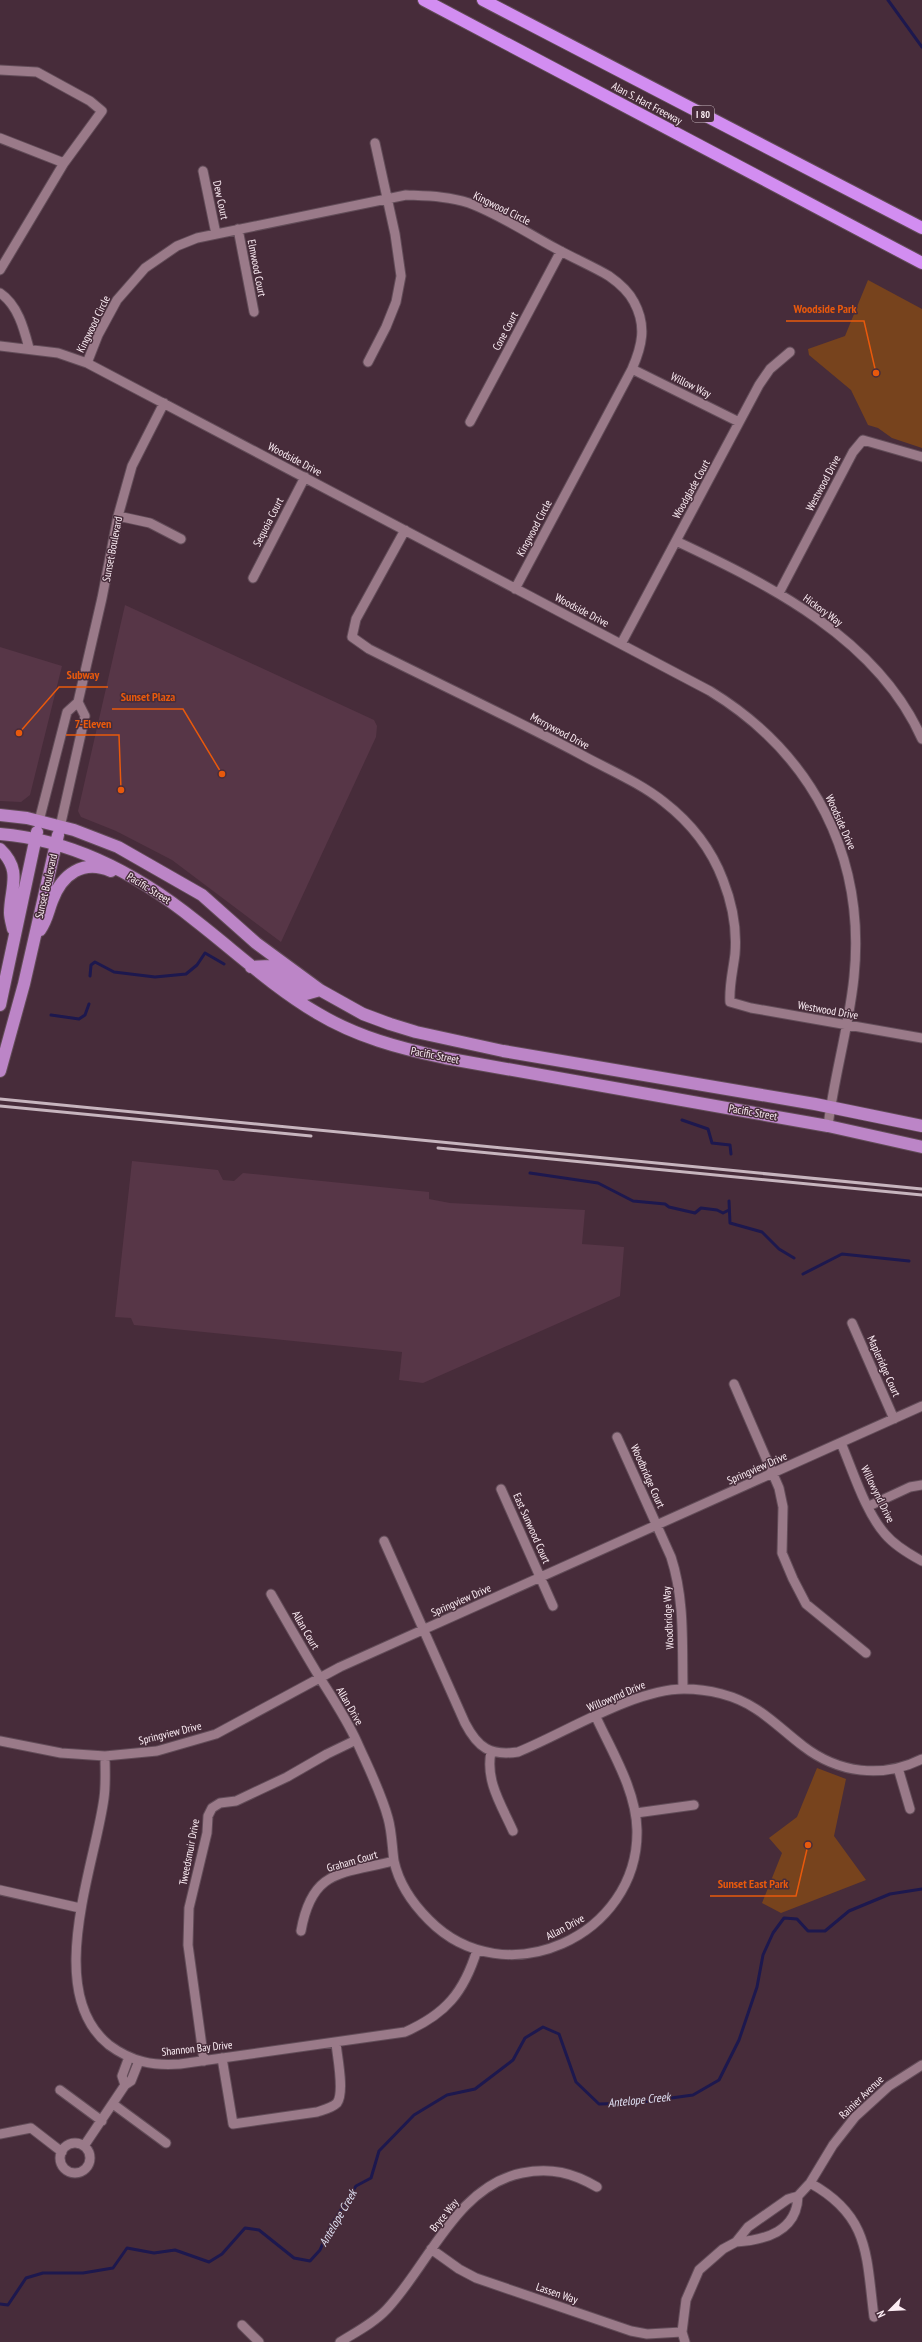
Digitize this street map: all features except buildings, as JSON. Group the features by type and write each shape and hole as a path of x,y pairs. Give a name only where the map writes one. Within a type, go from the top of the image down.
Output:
{"highway":[{"name":"Alan S. Hart Freeway","path":"424,0 922,263"},
{"name":"Alan S. Hart Freeway","path":"483,0 922,228"}],"main road":[{"name":"Pacific Street","path":"0,815 60,826 118,847 202,896 256,943 320,990 363,1014 390,1024 416,1032 503,1051 830,1107 922,1126"},
{"name":"Sunset Boulevard","path":"0,1005 14,933 39,821"},
{"name":"Sunset Boulevard","path":"1,1067 24,984 60,826"},
{"name":"Pacific Street","path":"0,834 56,843 91,855 130,875 190,916 252,968 317,1013 348,1030 384,1042 444,1058 828,1126 922,1147"},
{"path":"0,849 12,867 14,879 10,914 14,933"},
{"path":"34,939 47,921 52,901 66,876 89,866 100,867 118,874 130,875"},
{"path":"252,968 270,966 306,994 320,990"},
{"path":"384,1042 390,1024"},
{"path":"501,1067 503,1051"}],"street":[{"path":"0,71 37,72 90,101 102,111 64,163 0,270"},
{"path":"0,138 64,163"},
{"path":"368,362 396,302 401,276 395,234 375,144"},
{"name":"Dew Court","path":"203,171 216,234"},
{"name":"Kingwood Circle","path":"87,362 98,336 117,300 145,268 177,246 197,238 406,195 431,196 468,203 609,276 626,290 634,302 643,332 641,348 632,369 515,588"},
{"name":"Elmwood Court","path":"238,229 254,312"},
{"name":"Cone Court","path":"470,422 561,251"},
{"path":"0,294 15,311 23,325 28,348"},
{"name":"Woodside Drive","path":"0,346 28,348 58,353 87,362 710,691 750,718 790,756 818,798 839,843 848,871 854,902 856,951 846,1025 830,1107 828,1126"},
{"name":"Woodglade Court","path":"621,644 758,385 770,369 790,352"},
{"name":"Willow Way","path":"632,369 739,422"},
{"name":"Sunset Boulevard","path":"39,821 67,712 78,702 101,604 118,516 132,466 164,403"},
{"name":"Westwood Drive","path":"779,593 853,452 863,440 922,457"},
{"name":"Sequoia Court","path":"253,578 305,478"},
{"path":"118,516 150,523 181,539"},
{"name":"Merrywood Drive","path":"405,530 356,619 352,637 368,650 529,727 632,782 663,801 682,817 699,835 714,858 724,880 735,929 735,952 729,984 730,1002"},
{"name":"Hickory Way","path":"676,541 779,593 825,625 852,647 878,673 919,724 922,739"},
{"name":"Sunset Boulevard","path":"60,826 85,716 78,702"},
{"name":"Westwood Drive","path":"730,1002 750,1008 922,1038"},
{"name":"Mapleridge Court","path":"852,1323 894,1419"},
{"path":"734,1384 774,1473 783,1507 782,1553 793,1579 806,1604 866,1653"},
{"name":"Springview Drive","path":"0,1741 61,1753 104,1756 157,1751 216,1734 340,1667 922,1406"},
{"name":"Woodbridge Court","path":"617,1437 657,1526"},
{"name":"Willowynd Drive","path":"841,1443 869,1506 884,1534 894,1544 922,1561"},
{"path":"869,1506 910,1487 922,1485"},
{"name":"East Sunwood Court","path":"501,1489 553,1606"},
{"name":"Woodbridge Way","path":"657,1526 678,1578 681,1598 683,1689"},
{"path":"384,1541 472,1736 480,1745 491,1752 489,1773 513,1831"},
{"name":"Allan Court","path":"271,1594 320,1678"},
{"name":"Allan Drive","path":"320,1678 356,1740 389,1819 394,1861 399,1878 418,1909 444,1933 477,1950 511,1955 545,1951 561,1945 594,1926 615,1902 632,1869 637,1831 636,1813 626,1783 596,1717"},
{"name":"Willowynd Drive","path":"491,1752 506,1754 518,1752 650,1694 683,1689 707,1691 740,1700 756,1709 803,1747 832,1763 864,1771 898,1768 922,1759"},
{"name":"Tweedsmuir Drive","path":"204,2061 188,1945 187,1927 189,1908 207,1833 208,1816 212,1808 220,1803 236,1801 288,1777 327,1754 356,1740"},
{"name":"Shannon Bay Drive","path":"104,1756 104,1800 80,1908 77,1967 80,1998 94,2030 118,2051 129,2057 139,2061 162,2065 204,2061 405,2032 438,2015 462,1987 477,1950"},
{"path":"898,1768 910,1809"},
{"path":"636,1813 694,1805"},
{"name":"Graham Court","path":"301,1931 309,1898 316,1888 327,1879 394,1861"},
{"path":"0,1890 80,1908"},
{"path":"222,2058 233,2124 317,2112 329,2108 337,2102 340,2090 336,2043"},
{"path":"125,2085 122,2076 129,2057"},
{"path":"84,2146 125,2085 131,2081 139,2061"},
{"name":"Rainier Avenue","path":"685,2342 682,2332 686,2300 699,2270 723,2249 736,2242 748,2227 788,2199 798,2196 810,2183 833,2145 854,2117 889,2086 922,2065"},
{"path":"60,2090 102,2121"},
{"path":"113,2104 166,2143"},
{"path":"0,2134 32,2128 62,2152"},
{"path":"73,2144 84,2146 88,2150 90,2162 84,2171 78,2173 67,2171 60,2161 62,2152 67,2146 73,2144"},
{"name":"Bryce Way","path":"340,2342 354,2339 387,2309 431,2249 464,2208 482,2190 496,2181 510,2175 543,2170 563,2171 582,2178 597,2187"},
{"path":"810,2183 839,2202 861,2232 866,2254 874,2317"},
{"name":"Rainier Avenue","path":"736,2242 754,2241 780,2231 798,2207 798,2196"},
{"name":"Lassen Way","path":"431,2249 459,2269 476,2278 631,2331 646,2334 682,2332"},
{"path":"242,2326 259,2342"}],"shaded area":[{"path":"868,280 922,309 922,448 892,438 878,428 868,425 851,390 809,355 808,349 845,336"},
{"path":"125,605 374,720 377,726 376,737 281,942 172,860 116,831 81,817 78,811"},
{"path":"0,647 62,666 30,795 21,802 0,801"},
{"path":"132,1161 218,1170 223,1180 234,1181 243,1173 429,1192 429,1199 450,1203 585,1210 582,1244 624,1247 620,1296 423,1383 399,1380 402,1352 134,1325 131,1318 115,1317"},
{"path":"817,1768 846,1779 834,1836 866,1880 781,1913 762,1903 782,1853 769,1838 797,1817"}],"waterway":[{"path":"888,0 922,47"},
{"path":"90,976 91,965 95,962 114,972 155,977 186,974 197,965 205,953 224,964"},
{"path":"51,1015 79,1019 85,1015 89,1004"},
{"path":"682,1120 708,1129 712,1143 730,1145 731,1154"},
{"path":"530,1173 598,1183 633,1201 665,1204 669,1207 695,1213 701,1208 717,1210 723,1213 729,1210"},
{"path":"729,1201 730,1223 762,1232 779,1249 794,1258"},
{"path":"803,1274 842,1254 909,1261"},
{"name":"Antelope Creek","path":"0,2304 8,2305 26,2278 43,2273 83,2273 113,2268 127,2248 154,2253 175,2250 209,2262 222,2254 245,2228 259,2230 294,2258 310,2261 320,2250 330,2227 356,2186 371,2178 379,2151 414,2115 447,2095 475,2089 513,2060 525,2038 543,2027 559,2034 576,2082 599,2104 635,2103 693,2095 719,2080 739,2040 757,1987 763,1955 773,1933 784,1918 797,1919 808,1931 825,1931 849,1911 890,1894 922,1889"}],"railway":[{"path":"0,1099 922,1189"},
{"path":"0,1106 311,1136"},
{"path":"438,1148 922,1195"}],"place":[{"name":"Woodside Park","path":"876,373"},
{"name":"Subway","path":"19,733"},
{"name":"Sunset Plaza","path":"222,774"},
{"name":"7-Eleven","path":"121,790"},
{"name":"Sunset East Park","path":"808,1845"}]}
